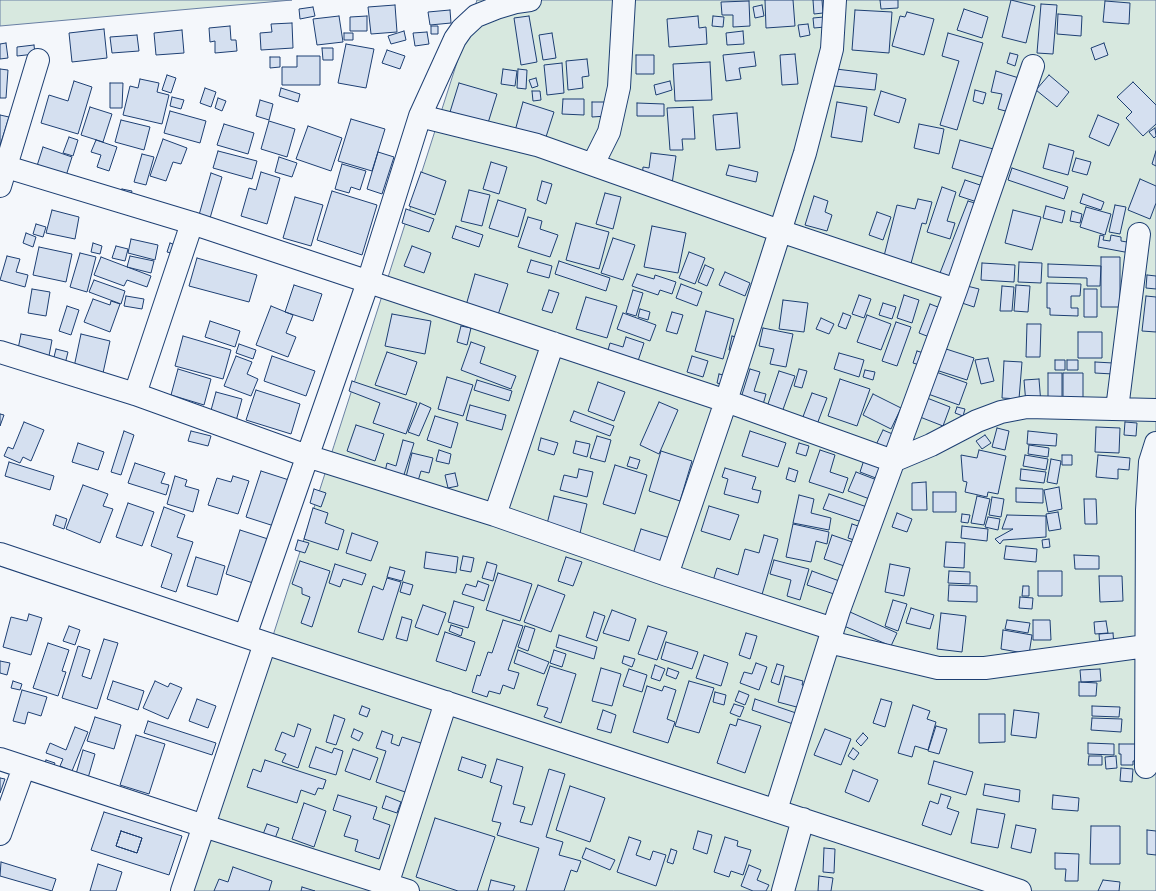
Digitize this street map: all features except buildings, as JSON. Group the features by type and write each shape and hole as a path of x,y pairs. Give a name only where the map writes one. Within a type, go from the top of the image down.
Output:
{"street":[{"path":"182,891 204,826 306,456 368,282 420,116 455,39 462,28 476,16 516,2 530,0"},
{"path":"593,164 609,132 619,86 624,0"},
{"path":"667,575 726,401 805,153 832,48 835,0"},
{"path":"38,60 2,172 192,224 726,401 893,461 931,445 977,421 1001,412 1027,407 1156,410"},
{"path":"776,810 831,636 956,290 1033,66"},
{"path":"420,116 537,145 780,231 956,290"},
{"path":"135,394 192,224"},
{"path":"1117,409 1139,234"},
{"path":"495,515 553,344"},
{"path":"0,352 135,394 306,456 495,515 667,575 831,636 938,668 984,668 1146,646"},
{"path":"1146,766 1147,510 1150,462 1156,443"},
{"path":"0,554 255,640 1020,891"},
{"path":"386,888 446,702"},
{"path":"0,759 386,888 408,891"},
{"path":"0,834 24,767"},
{"path":"783,891 803,819"}],"shaded area":[{"path":"0,0 292,0 0,26"},
{"path":"477,0 1156,0 1156,891 191,891"}]}
